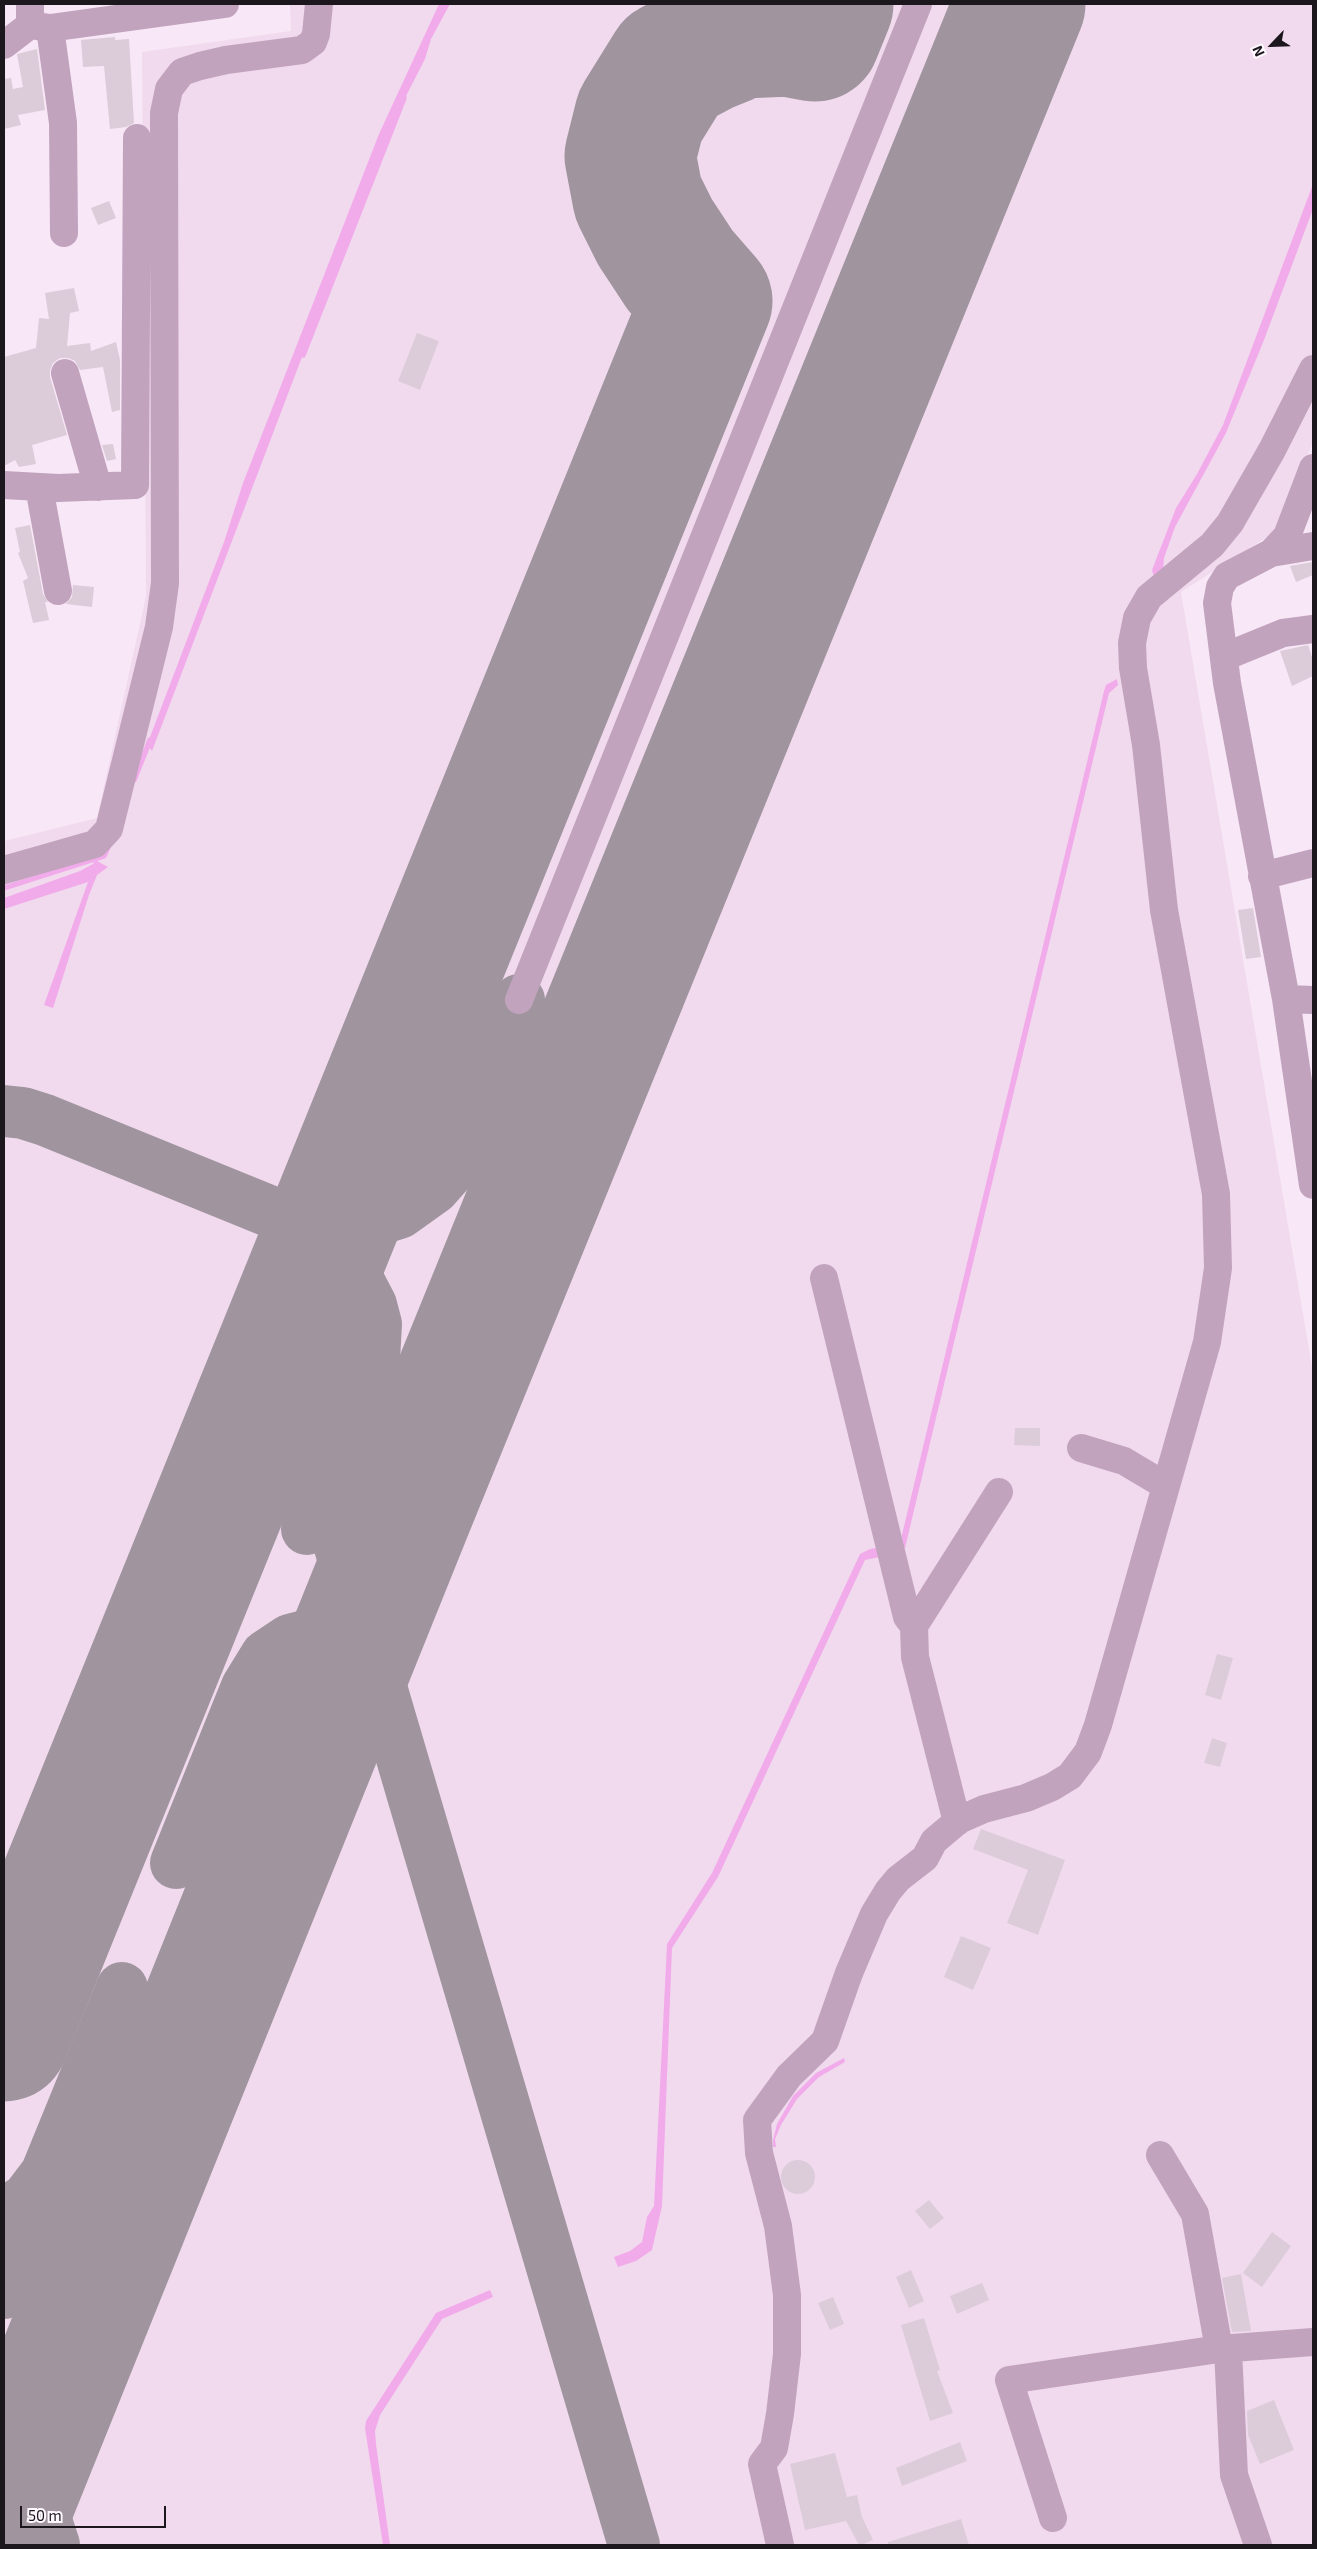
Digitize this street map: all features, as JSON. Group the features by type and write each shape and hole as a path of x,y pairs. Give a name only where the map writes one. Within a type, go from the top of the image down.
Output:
{"street":[{"path":"4,45 37,19 225,4"},
{"path":"4,870 95,844 109,829 160,627 165,583 164,113 169,89 182,72 200,66 226,60 292,52 307,47 316,34 319,4"},
{"path":"519,1000 918,4"},
{"path":"37,19 63,123 64,233"},
{"path":"4,485 98,487 135,485 137,138"},
{"path":"780,2545 762,2464 774,2448 780,2414 788,2354 787,2294 778,2226 759,2153 758,2120 789,2076 825,2041 849,1973 874,1914 888,1891 911,1868 925,1858 934,1841 957,1822 984,1809 1026,1798 1052,1788 1070,1776 1088,1752 1098,1725 1207,1342 1218,1268 1218,1234 1212,1164 1160,883 1148,766 1133,668 1132,643 1137,618 1149,597 1212,545 1230,523 1272,450 1313,369"},
{"path":"65,373 98,487"},
{"path":"1271,553 1287,536 1313,468"},
{"path":"39,487 58,591"},
{"path":"1313,546 1271,553 1227,576 1220,587 1217,603 1224,657 1262,876 1286,999 1313,1178"},
{"path":"1224,657 1282,633 1313,629"},
{"path":"1262,876 1313,863"},
{"path":"1286,999 1313,1000"},
{"path":"824,1278 907,1617 914,1626"},
{"path":"1081,1448 1124,1461 1166,1486"},
{"path":"957,1822 915,1657 914,1626 999,1492"},
{"path":"1160,2156 1195,2214 1224,2349 1234,2475 1258,2545"},
{"path":"1053,2518 1009,2380 1224,2349 1313,2342"}],"shaded area":[{"path":"290,4 1313,4 1313,442 1278,530 1181,592 1313,1373 1313,2545 4,2545 4,841 97,818 146,596 142,52 291,31"},
{"path":"439,4 450,4 431,39 425,59 404,100 374,168 152,751 147,745 224,542 243,483 379,134"},
{"path":"1313,184 1313,209 1264,340 1226,433 1175,527 1164,558 1163,571 1154,577 1152,570 1176,508 1197,474 1223,425"},
{"path":"1117,679 1118,685 1109,693 905,1548 894,1554 865,1560 718,1877 672,1948 662,2206 652,2250 636,2261 618,2267 614,2257 630,2251 642,2242 647,2217 654,2206 667,1944 712,1873 860,1554 870,1549 900,1543 1104,691 1106,685"},
{"path":"95,860 108,867 97,875 89,895 53,1008 44,1005 88,882 4,909 4,898 80,871 93,864"},
{"path":"844,2058 845,2062 819,2077 797,2099 781,2125 775,2139 776,2147 773,2147 777,2124 793,2096 816,2073"},
{"path":"490,2290 493,2297 442,2319 380,2415 375,2431 376,2444 390,2545 383,2545 365,2428 366,2421 436,2313"}],"building":[{"path":"115,37 115,40 129,39 134,123 126,127 110,129 104,66 83,67 81,40"},
{"path":"37,49 45,110 18,115 21,125 4,129 4,79 11,78 13,89 23,87 17,54"},
{"path":"109,201 116,218 98,225 91,208"},
{"path":"74,288 79,311 70,313 67,346 90,343 91,351 116,342 120,360 120,410 112,412 103,367 80,370 75,361 68,358 60,358 53,363 50,377 67,435 32,445 36,464 19,467 15,460 4,466 4,357 36,348 39,318 49,319 45,293"},
{"path":"417,333 439,341 420,390 398,381"},
{"path":"113,444 116,459 107,461 102,445"},
{"path":"30,525 43,594 48,602 45,602 49,620 33,623 23,581 28,578 18,553 20,552 15,528"},
{"path":"1313,562 1313,575 1296,582 1290,566"},
{"path":"73,585 94,587 92,607 66,604 72,597"},
{"path":"1308,645 1313,660 1313,676 1292,686 1280,651"},
{"path":"1253,908 1261,957 1246,959 1238,910"},
{"path":"1015,1428 1040,1428 1040,1446 1014,1445"},
{"path":"1217,1654 1233,1658 1221,1700 1205,1695"},
{"path":"1212,1738 1227,1743 1220,1767 1204,1763"},
{"path":"981,1829 1065,1860 1038,1935 1007,1923 1028,1870 973,1849"},
{"path":"961,1936 991,1948 973,1990 944,1977"},
{"path":"798,2160 805,2161 810,2165 814,2170 814,2184 810,2189 805,2193 798,2194 791,2193 786,2189 782,2184 781,2177 782,2170 786,2165 791,2161"},
{"path":"929,2200 944,2218 930,2229 915,2211"},
{"path":"1272,2232 1291,2246 1262,2287 1243,2273"},
{"path":"911,2270 924,2301 909,2308 896,2277"},
{"path":"1241,2274 1251,2331 1232,2332 1222,2278"},
{"path":"982,2283 989,2300 957,2314 950,2296"},
{"path":"833,2297 844,2324 830,2330 818,2303"},
{"path":"924,2318 940,2370 937,2371 953,2413 930,2421 901,2325"},
{"path":"1274,2400 1294,2450 1260,2464 1248,2435 1247,2411"},
{"path":"960,2442 967,2461 902,2486 896,2468"},
{"path":"835,2453 847,2497 857,2495 862,2517 873,2540 862,2545 859,2545 846,2521 805,2530 790,2464"},
{"path":"961,2519 969,2545 888,2545 888,2542"}],"waterway":[{"path":"303,355 404,98"},
{"path":"134,780 150,740"},
{"path":"4,888 104,856 108,847"}],"taxiway":[{"path":"290,1218 332,1227 364,1224 399,1213 434,1188 450,1170 519,1000"},
{"path":"4,1111 23,1113 45,1120 296,1222 329,1245 359,1282 371,1305 376,1324 374,1359 307,1529"},
{"path":"333,1476 329,1501 330,1513 368,1643"},
{"path":"176,1863 247,1687 266,1656 290,1640 317,1633 341,1633 368,1643 634,2545"},
{"path":"4,2214 27,2199 46,2174 122,1988"},
{"path":"4,2293 50,2178"},
{"path":"4,2392 54,2545"}],"runway":[{"path":"4,2036 707,301 680,270 655,232 638,198 630,156 640,116 671,66 705,48 742,33 788,31 815,36 828,4"},
{"path":"4,2513 408,1509 1020,4"}]}
